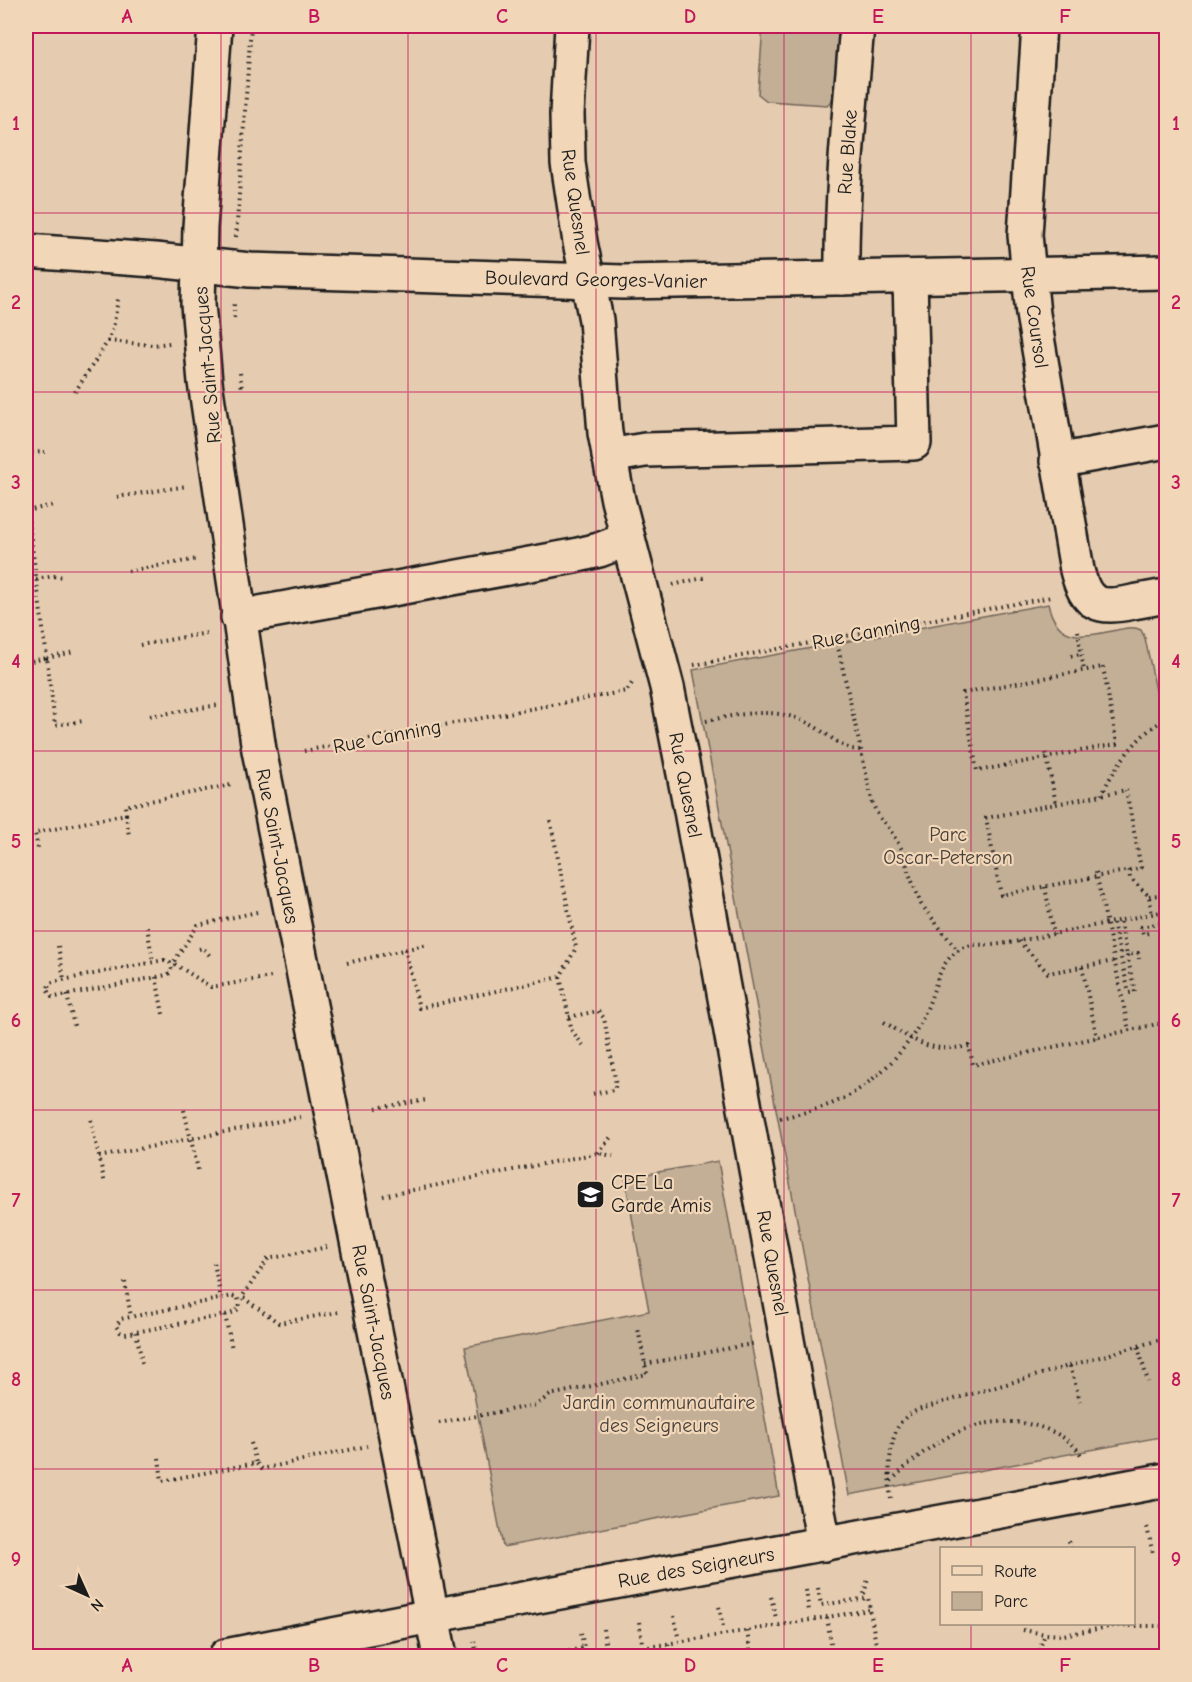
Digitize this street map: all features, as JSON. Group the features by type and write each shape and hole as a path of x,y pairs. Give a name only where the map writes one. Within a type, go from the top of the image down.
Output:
{"street":[{"name":"Rue Saint-Jacques","path":"215,26 203,190 198,304 238,617 259,750 440,1656"},
{"name":"Rue Quesnel","path":"572,26 567,114 568,163 580,242 596,320 601,401 609,456 667,687 824,1544"},
{"name":"Rue Blake","path":"842,278 844,193 857,26"},
{"name":"Rue Coursol","path":"1039,26 1024,228 1033,314 1079,578 1086,593 1093,600 1108,606 1167,596"},
{"name":"Boulevard Georges-Vanier","path":"26,251 250,270 588,282 1167,272"},
{"path":"609,456 645,450 914,443 910,277"},
{"path":"1058,461 1167,441"},
{"path":"238,617 574,556 628,539"},
{"name":"Rue des Seigneurs","path":"226,1656 1167,1480"}],"path":[{"path":"236,231 251,26"},
{"path":"75,392 108,341 113,329 118,299"},
{"path":"108,341 153,345 170,343"},
{"path":"26,453 45,452"},
{"path":"117,497 189,486"},
{"path":"26,504 56,725 84,720"},
{"path":"27,511 53,505"},
{"path":"128,571 198,559"},
{"path":"36,579 63,577"},
{"path":"672,585 707,577"},
{"name":"Rue Canning","path":"688,666 1051,597"},
{"path":"1078,631 1084,671"},
{"path":"140,645 207,633"},
{"path":"836,638 873,805 904,853 908,871 921,904 958,951"},
{"path":"26,662 74,652"},
{"path":"1071,656 1081,654"},
{"path":"1103,667 1118,744 1047,755 977,771 963,693 1103,667"},
{"name":"Rue Canning","path":"304,751 627,691 632,683"},
{"path":"150,716 219,705"},
{"path":"699,722 747,713 775,713 805,721 844,746 861,750"},
{"path":"1101,795 1106,782 1129,751 1156,725 1167,720"},
{"path":"1047,755 1056,804"},
{"path":"129,837 125,806 231,785"},
{"path":"1126,790 1141,868 1097,874 1001,895 986,818 1101,795 1126,790"},
{"path":"867,808 873,805"},
{"path":"38,848 35,833 126,814"},
{"path":"550,819 576,948 560,977 572,1031 583,1045"},
{"path":"1129,870 1130,878 1149,896 1152,915"},
{"path":"1097,874 1129,1031"},
{"path":"1045,887 1054,934"},
{"path":"1101,892 1108,891"},
{"path":"1149,896 1159,894 1167,897"},
{"path":"774,1120 820,1108 850,1095 885,1068 910,1039 925,1014 944,964 951,955 969,945 1003,944 1167,911"},
{"path":"257,912 198,925 172,964 170,973 67,995 52,997 47,990 50,983 164,960 172,964 212,987 271,977"},
{"path":"1113,923 1129,993 1135,992 1120,922"},
{"path":"1148,933 1143,934 1141,927 1167,922"},
{"path":"147,927 153,962"},
{"path":"1019,941 1048,973 1114,961"},
{"path":"347,963 429,944"},
{"path":"58,946 64,980"},
{"path":"199,949 204,948 212,958"},
{"path":"405,949 419,1008 560,977"},
{"path":"1127,955 1138,952 1139,958"},
{"path":"1082,967 1097,1038"},
{"path":"156,977 163,1014"},
{"path":"67,995 75,1030"},
{"path":"1167,1000 1165,1003 1167,1010"},
{"path":"569,1017 598,1011 604,1018 616,1084 614,1090 592,1094"},
{"path":"884,1022 924,1046 954,1049 969,1046 974,1065 1167,1022"},
{"path":"1159,1024 1167,1051"},
{"path":"376,1108 426,1100"},
{"path":"184,1110 199,1174"},
{"path":"99,1157 300,1117"},
{"path":"91,1120 105,1184"},
{"path":"598,1153 611,1137"},
{"path":"383,1196 598,1153 613,1156"},
{"path":"328,1247 268,1259 241,1299 241,1305 237,1310 225,1315 122,1334 116,1326 121,1319 235,1296 241,1299 279,1323 340,1311"},
{"path":"214,1263 221,1299"},
{"path":"125,1282 132,1317"},
{"path":"225,1315 232,1349"},
{"path":"440,1423 537,1405 550,1395 647,1374 638,1329"},
{"path":"136,1332 143,1367"},
{"path":"890,1492 894,1435 901,1421 909,1414 1070,1366 1107,1358 1167,1338"},
{"path":"645,1364 752,1343"},
{"path":"1138,1347 1148,1382"},
{"path":"1070,1366 1080,1401"},
{"path":"1144,1369 1152,1366"},
{"path":"891,1481 922,1452 937,1442 963,1430 992,1422 1020,1423 1059,1434 1070,1441 1082,1457"},
{"path":"251,1443 256,1463 262,1469 368,1446"},
{"path":"159,1458 162,1481 256,1463"},
{"path":"1147,1527 1153,1554"},
{"path":"1069,1541 1070,1547"},
{"path":"864,1594 868,1579"},
{"path":"818,1588 821,1605 868,1598 878,1656"},
{"path":"806,1590 809,1611"},
{"path":"771,1597 776,1618"},
{"path":"1023,1630 1063,1635 1114,1626 1166,1626 1161,1602"},
{"path":"719,1606 723,1627"},
{"path":"596,1656 613,1655 869,1610"},
{"path":"674,1616 678,1636"},
{"path":"827,1618 831,1642"},
{"path":"639,1622 642,1642"},
{"path":"1084,1625 1086,1631"},
{"path":"603,1629 606,1648"},
{"path":"747,1631 750,1650"},
{"path":"545,1656 584,1648 580,1633"},
{"path":"1041,1656 1040,1648 1045,1634"},
{"path":"668,1644 670,1656"},
{"path":"476,1651 477,1656"}],"green space":[{"path":"763,26 843,26 837,95 827,105 767,101 758,94"},
{"name":"Parc Oscar-Peterson","path":"1048,604 1058,626 1074,635 1129,628 1141,630 1145,638 1166,738 1166,1436 849,1495 693,670"},
{"name":"Jardin communautaire des Seigneurs","path":"718,1161 779,1496 503,1547 465,1347 649,1311 625,1178"}],"place":[{"name":"CPE La Garde Amis","path":"590,1194"}]}
